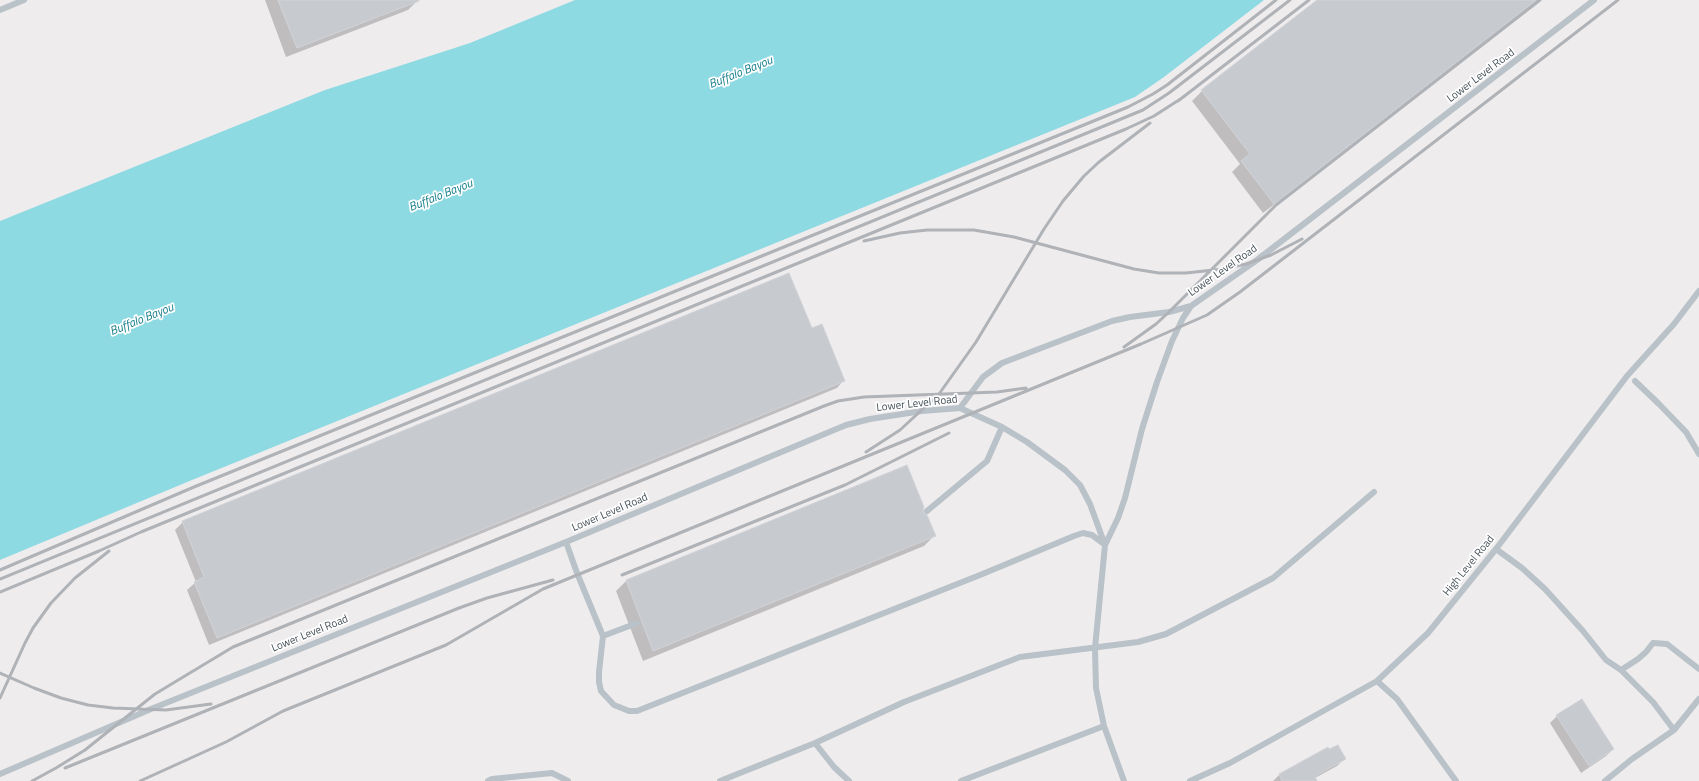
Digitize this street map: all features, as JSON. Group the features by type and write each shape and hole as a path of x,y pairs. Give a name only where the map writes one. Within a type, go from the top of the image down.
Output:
{"lane":[{"path":"0,10 24,0"},
{"name":"Lower Level Road","path":"1105,545 1118,518 1142,428 1157,382 1177,330 1191,306 1263,255 1594,0"},
{"name":"High Level Road","path":"1190,781 1230,763 1377,681 1428,633 1496,550 1627,376 1674,324 1699,291"},
{"path":"960,408 983,377 1002,363 1112,321 1169,312 1191,306"},
{"path":"1635,381 1686,432 1699,454"},
{"name":"Lower Level Road","path":"0,774 151,710 566,542 846,425 870,419 922,411 960,408 1002,427 1027,442 1052,460 1080,484 1090,504 1105,545"},
{"path":"927,511 987,462 1002,427"},
{"path":"720,781 816,744 904,702 1020,657 1138,642 1166,634 1273,578 1374,492"},
{"path":"566,542 603,636 599,672 601,691 614,705 637,711 1074,536 1083,533 1092,534 1105,545 1095,648 1096,688 1104,726 1124,781"},
{"path":"1496,550 1522,568 1545,589 1583,631 1606,660 1621,670 1653,702 1674,730"},
{"path":"603,636 636,623"},
{"path":"1621,670 1638,659 1653,643 1667,644 1699,669"},
{"path":"1377,681 1397,699 1456,781"},
{"path":"1605,781 1632,759 1674,730 1699,699"},
{"path":"961,781 1104,726"},
{"path":"816,744 834,767 849,781"},
{"path":"488,781 492,779 552,773 568,781"}],"water":[{"name":"Buffalo Bayou","path":"575,0 1264,0 1164,77 1135,97 192,480 0,560 0,221 325,90 470,43"}],"building":[{"path":"278,0 419,0 419,1 297,48"},
{"path":"1317,0 1536,0 1274,204 1241,161 1250,154 1201,90"},
{"path":"789,273 812,328 822,324 845,381 217,638 194,582 204,577 182,521"},
{"path":"907,465 924,507 923,512 927,515 936,536 653,651 626,580"},
{"path":"1582,699 1614,749 1589,766 1556,715"},
{"path":"1338,745 1346,759 1315,776 1317,781 1282,781 1279,774 1328,747 1329,749"}],"railway":[{"path":"0,570 194,487 1128,107 1167,85 1276,0"},
{"path":"0,579 1143,110 1169,93 1290,0"},
{"path":"1178,101 1309,0"},
{"path":"1124,347 1156,324 1169,312 1276,205 1540,0"},
{"path":"140,781 226,742 283,711 446,645 543,589 1141,344 1207,315 1240,292 1618,0"},
{"path":"0,592 141,532 1126,129 1154,116 1182,98"},
{"path":"866,452 900,430 939,394 976,342 1044,229 1063,201 1084,176 1099,162 1150,123"},
{"path":"864,241 900,233 927,230 974,230 1014,237 1134,269 1159,273 1186,273 1223,269 1246,264 1271,255 1302,239"},
{"path":"32,781 85,750 155,694 233,647 824,406 838,401 864,397 997,392 1026,388"},
{"path":"622,575 845,485 949,433"},
{"path":"0,698 33,628 51,603 75,578 109,551"},
{"path":"65,768 459,608 487,598 553,580"},
{"path":"0,673 61,698 88,705 113,708 166,710 211,704"}]}
